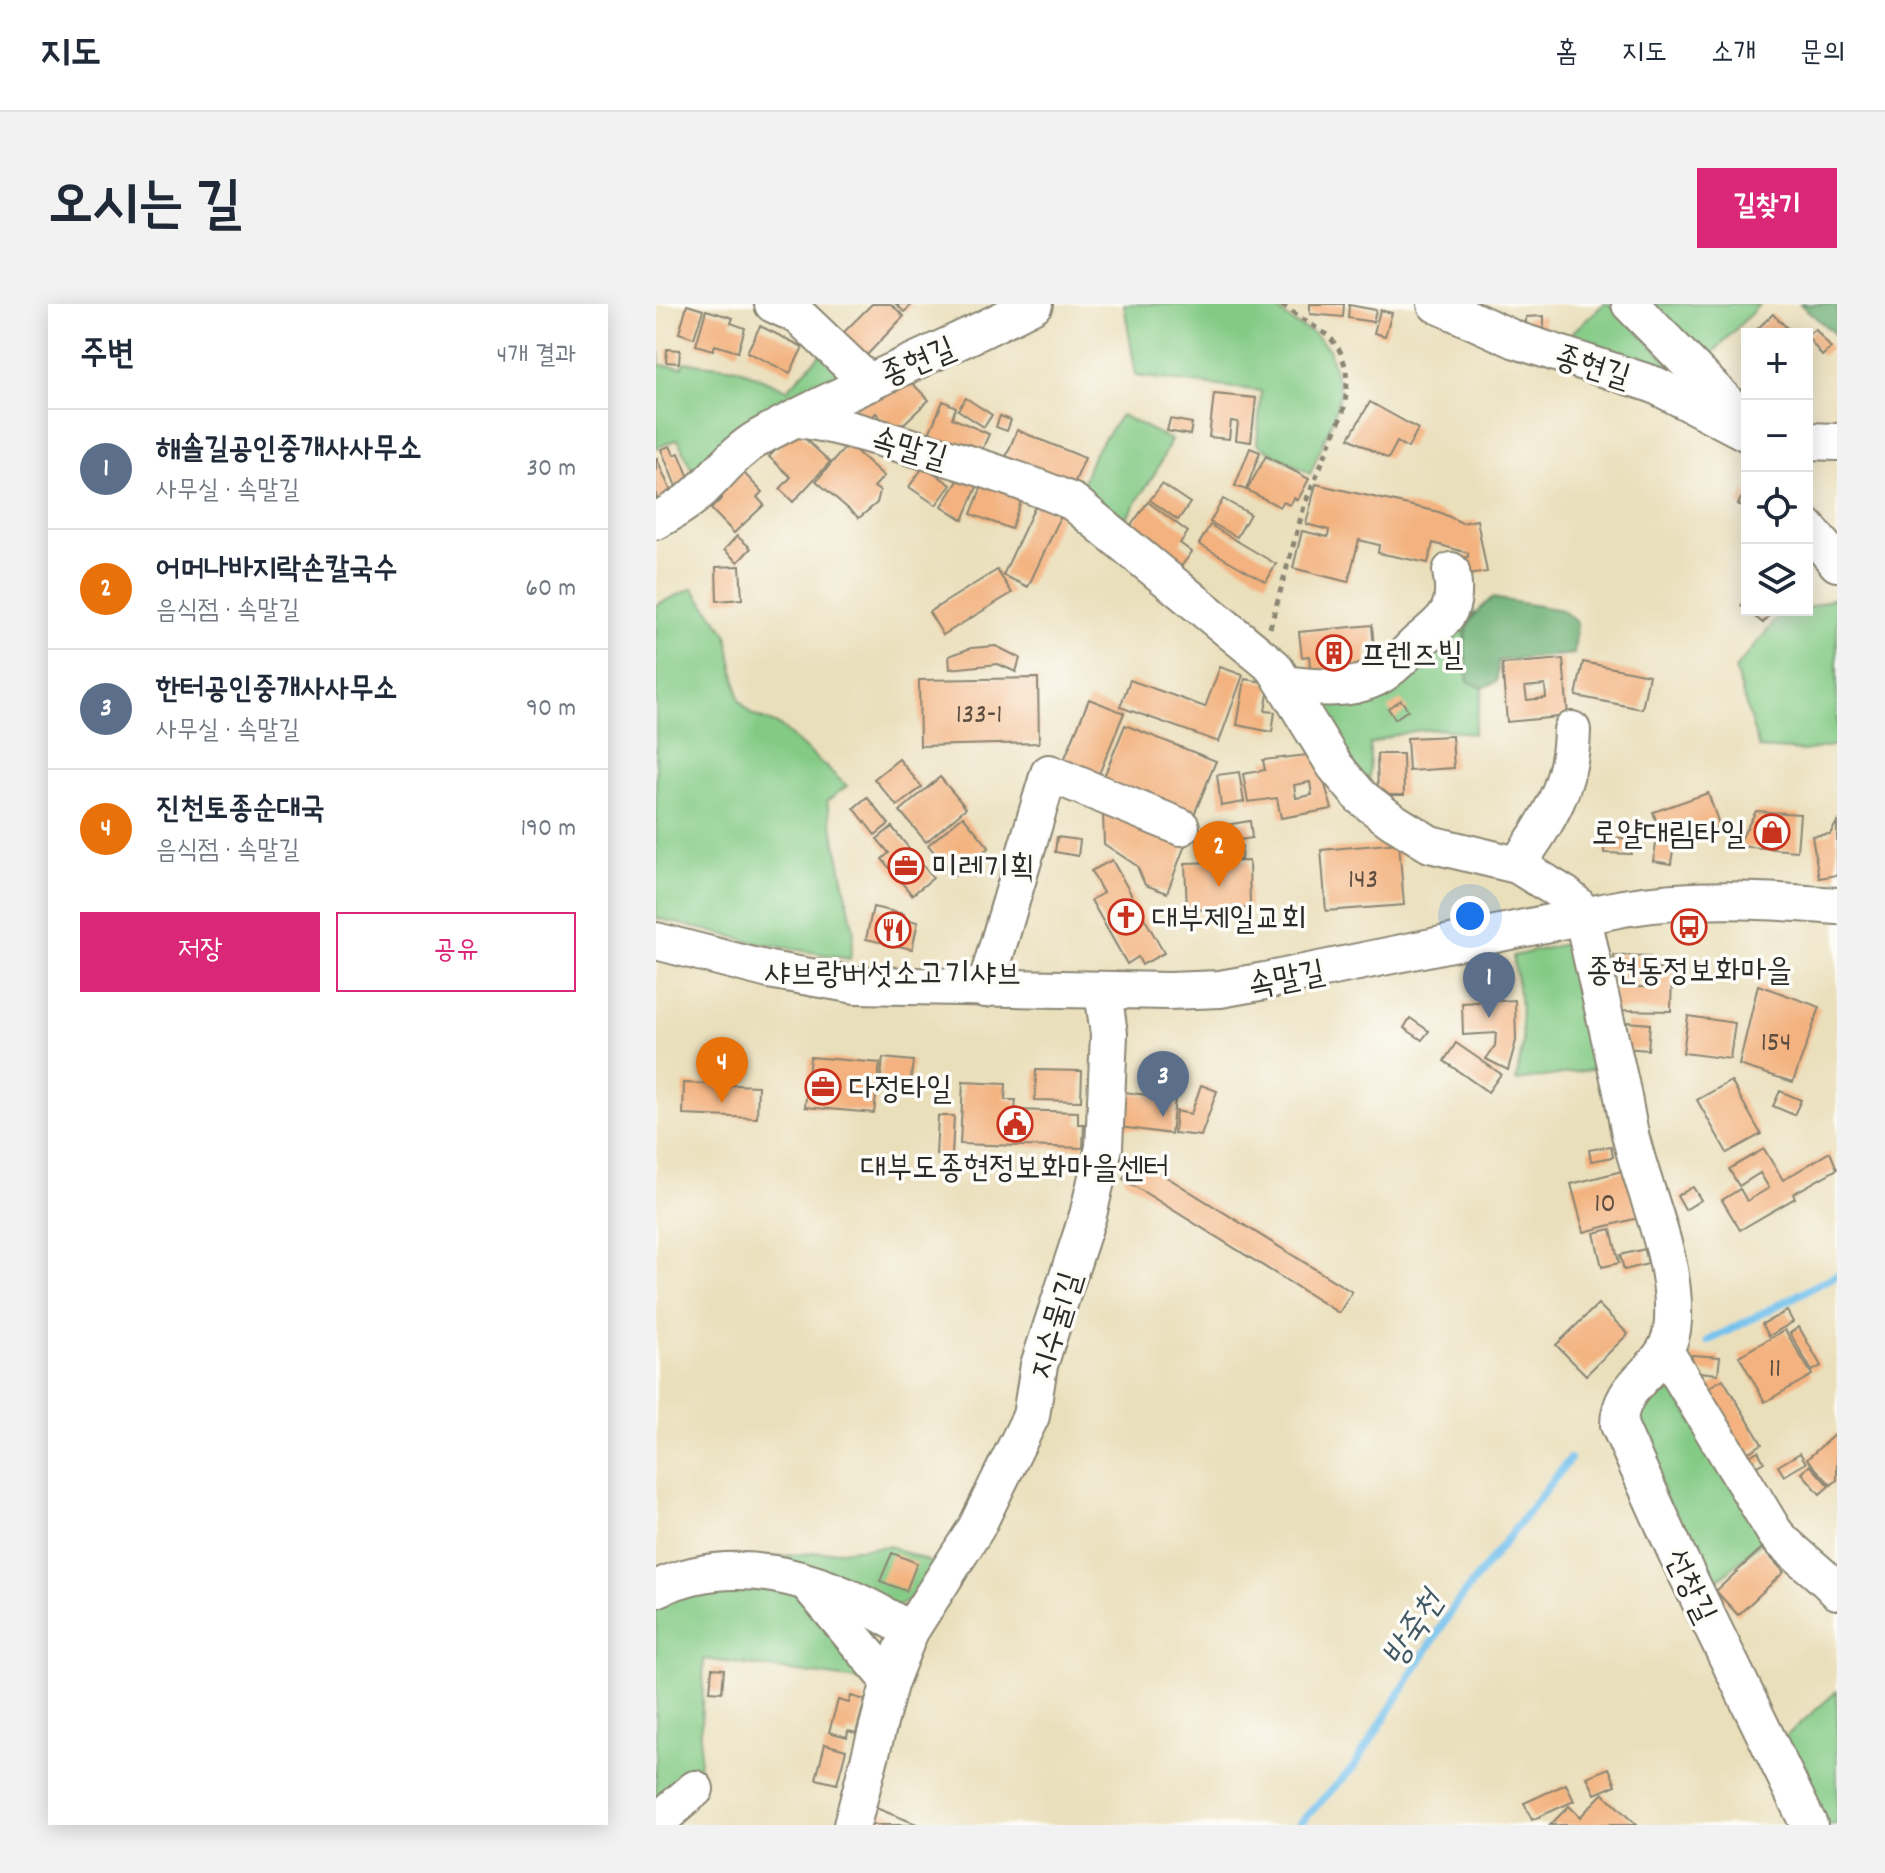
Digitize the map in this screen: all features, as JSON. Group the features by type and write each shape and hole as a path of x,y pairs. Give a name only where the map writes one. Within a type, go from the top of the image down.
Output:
{"street":[{"name":"종현길","path":"773,304 799,316 869,383 975,336 1034,304"},
{"name":"종현길","path":"1436,304 1539,348 1655,385 1741,430"},
{"name":"종현길","path":"1630,304 1741,417"},
{"name":"속말길","path":"656,521 695,496 738,452 758,438 869,383"},
{"name":"속말길","path":"798,419 826,423 940,454 1033,485 1073,502 1261,655 1285,684 1345,781 1391,820 1430,844 1517,865 1566,895 1577,905 1583,917"},
{"path":"1813,441 1837,442"},
{"path":"1813,534 1837,563"},
{"path":"1285,684 1329,688 1382,675 1448,615 1454,588 1451,571"},
{"path":"1517,865 1556,805 1569,767 1572,730"},
{"path":"985,989 1049,773 1181,827"},
{"name":"속말길","path":"656,941 814,980 899,988 1220,989 1678,900 1722,898 1837,906"},
{"name":"선창길","path":"1583,917 1630,1135 1644,1187 1664,1239 1673,1320 1671,1339 1665,1351 1656,1365 1624,1398 1619,1410 1619,1425 1676,1552 1809,1825"},
{"name":"지수물1길","path":"852,1825 890,1681 910,1631 976,1528 1031,1416 1039,1365 1084,1228 1104,1147 1109,1034 1103,991"},
{"path":"1665,1351 1775,1533 1837,1591"},
{"path":"656,1589 677,1578 707,1571 738,1569 769,1572 870,1608 910,1631"},
{"path":"808,1584 890,1681"},
{"path":"656,1823 695,1789"}],"path":[{"path":"1261,655 1305,503 1343,413 1347,390 1346,368 1340,351 1330,337 1280,304"}],"green space":[{"path":"1124,304 1271,304 1295,324 1313,333 1329,349 1340,392 1334,416 1310,474 1257,444 1261,391 1136,376"},
{"path":"1604,304 1610,304 1710,403 1557,346"},
{"path":"1651,304 1760,304 1707,359"},
{"path":"1800,304 1837,304 1837,336"},
{"path":"826,348 851,372 698,484 678,439 656,448 656,352 660,352 659,365 683,367 684,362 737,368 787,390"},
{"path":"1121,415 1171,440 1157,470 1119,529 1078,495 1094,453"},
{"path":"693,588 727,634 739,700 751,714 780,726 847,786 827,801 854,932 850,959 754,942 656,918 656,605"},
{"path":"1837,597 1837,745 1804,751 1759,748 1735,669 1777,619 1813,616 1813,606"},
{"path":"1492,598 1562,610 1577,623 1574,654 1498,661 1497,681 1483,688 1468,681 1465,644 1468,626"},
{"path":"1474,613 1464,634 1468,681 1483,688 1473,734 1421,730 1370,744 1369,789 1318,708 1325,699"},
{"path":"1578,941 1610,1067 1516,1081 1523,1043 1513,956"},
{"path":"1661,1370 1765,1538 1703,1594 1630,1404"},
{"path":"889,1546 935,1564 908,1601 894,1608 762,1558"},
{"path":"793,1586 871,1682 704,1659 699,1775 656,1813 656,1597 673,1587"},
{"path":"1837,1691 1837,1824 1830,1825 1816,1820 1776,1745"}],"building":[{"path":"872,304 891,304 904,316 866,356 843,333"},
{"path":"896,304 913,304 904,312"},
{"path":"1310,304 1344,304 1343,317 1310,314"},
{"path":"687,305 703,310 694,338 679,333"},
{"path":"1349,305 1376,310 1373,322 1348,318"},
{"path":"706,310 733,318 731,323 745,328 738,352 715,345 713,350 696,345"},
{"path":"1380,310 1392,313 1385,336 1374,333"},
{"path":"1773,314 1787,328 1758,328"},
{"path":"1544,316 1544,328 1526,328 1526,317"},
{"path":"760,326 803,347 790,373 747,352"},
{"path":"1815,329 1831,348 1822,356 1813,344"},
{"path":"667,349 680,350 679,363 666,362"},
{"path":"905,376 929,400 894,433 876,413 863,425 849,410"},
{"path":"1214,394 1256,398 1251,442 1236,440 1238,422 1231,421 1229,439 1209,437"},
{"path":"966,398 992,415 984,427 958,410"},
{"path":"943,401 956,407 952,418 989,434 979,457 928,436"},
{"path":"1370,402 1418,429 1408,448 1397,442 1388,459 1349,438"},
{"path":"1000,416 1011,420 1007,431 996,427"},
{"path":"1170,419 1192,423 1190,435 1167,431"},
{"path":"795,429 830,462 793,502 780,489 791,477 769,457"},
{"path":"1017,430 1085,458 1072,489 1004,462"},
{"path":"848,444 884,476 874,487 880,491 877,503 859,518 816,481"},
{"path":"670,446 674,455 679,453 693,488 679,494 661,449"},
{"path":"1250,448 1260,452 1246,490 1235,486"},
{"path":"1266,456 1309,479 1298,500 1294,498 1290,505 1283,502 1280,507 1247,490"},
{"path":"656,457 673,496 656,503"},
{"path":"924,466 951,485 936,505 909,487"},
{"path":"742,471 762,492 757,497 764,505 734,533 711,509 722,498 718,493"},
{"path":"963,473 980,480 963,520 942,506"},
{"path":"984,481 1023,495 1011,529 971,514"},
{"path":"1162,484 1190,503 1178,520 1150,500"},
{"path":"1316,484 1439,512 1462,523 1477,520 1487,572 1467,575 1463,558 1468,557 1468,553 1433,543 1428,563 1378,553 1379,545 1359,540 1348,582 1293,568 1302,531 1328,537 1329,530 1306,524"},
{"path":"1223,499 1250,514 1237,537 1210,522"},
{"path":"1038,500 1063,512 1028,587 1003,575"},
{"path":"1148,502 1188,532 1180,543 1192,552 1176,573 1124,535"},
{"path":"1210,525 1276,564 1266,582 1199,544"},
{"path":"737,536 751,548 738,562 724,550"},
{"path":"740,566 742,599 717,601 716,567"},
{"path":"997,570 1012,593 943,635 929,612"},
{"path":"1754,616 1769,616 1763,623"},
{"name":"프렌즈빌","path":"1372,625 1374,649 1366,650 1368,671 1311,677 1309,656 1302,657 1299,632"},
{"path":"996,646 1020,658 1016,672 998,664 950,669 949,656 971,648"},
{"path":"1563,659 1568,716 1507,722 1502,664","holes":["1545,685 1546,698 1527,700 1525,687"]},
{"path":"1583,662 1649,675 1642,709 1576,696"},
{"path":"1220,667 1243,675 1219,742 1120,707 1130,680 1205,707"},
{"path":"1038,678 1039,743 920,746 919,680"},
{"path":"1245,679 1270,683 1265,711 1275,712 1272,732 1237,725"},
{"path":"1089,699 1124,713 1097,779 1062,765"},
{"path":"1401,700 1408,710 1395,719 1388,708"},
{"path":"1125,725 1216,761 1194,815 1103,779"},
{"path":"1452,736 1454,768 1409,771 1407,738"},
{"path":"1316,754 1332,809 1281,818 1277,798 1248,802 1243,774 1265,770 1263,760","holes":["1310,782 1312,795 1296,798 1294,785"]},
{"path":"1377,754 1403,754 1404,795 1378,795"},
{"path":"899,759 922,787 897,806 874,779"},
{"path":"1239,772 1244,802 1221,806 1217,775"},
{"path":"940,777 966,808 926,842 900,811"},
{"path":"1708,793 1720,827 1674,843 1671,864 1653,861 1659,828 1653,812"},
{"path":"867,797 889,824 875,835 854,808"},
{"path":"1756,811 1800,814 1797,851 1737,846"},
{"path":"1103,813 1185,845 1167,893 1145,885 1137,866 1104,844"},
{"path":"963,816 989,847 954,876 928,845"},
{"path":"1250,821 1252,838 1198,847 1195,830"},
{"path":"1837,822 1837,875 1819,878 1812,836 1830,834"},
{"path":"892,827 933,878 912,895 882,859 889,853 877,839"},
{"path":"1057,837 1080,840 1078,856 1055,852"},
{"path":"1605,837 1633,839 1631,854 1604,853"},
{"path":"1399,843 1404,905 1326,911 1321,850"},
{"path":"1217,846 1242,846 1241,860 1217,860"},
{"path":"1112,860 1164,953 1142,965 1138,957 1127,964 1091,900 1103,893 1091,871"},
{"path":"1249,861 1250,908 1187,910 1185,863"},
{"path":"873,907 904,914 902,919 918,922 912,949 866,939"},
{"path":"1614,955 1650,956 1649,977 1635,977 1635,987 1653,987 1654,969 1672,969 1671,1011 1614,1010"},
{"path":"1758,985 1820,1007 1793,1082 1739,1065"},
{"path":"1515,1000 1516,1041 1508,1070 1486,1059 1495,1046 1496,1033 1463,1035 1462,1003"},
{"path":"1688,1016 1735,1023 1730,1059 1683,1053"},
{"path":"1410,1018 1429,1031 1422,1040 1404,1028"},
{"path":"1627,1022 1650,1024 1648,1050 1625,1048"},
{"path":"1456,1043 1501,1074 1488,1092 1444,1061"},
{"path":"810,1057 880,1063 874,1113 805,1107"},
{"path":"883,1058 913,1061 910,1088 880,1085"},
{"path":"1036,1070 1082,1071 1081,1101 1035,1100"},
{"path":"1731,1081 1761,1134 1727,1153 1697,1100"},
{"path":"963,1082 1006,1084 1005,1100 1016,1100 1015,1110 1078,1112 1078,1124 1084,1124 1083,1148 960,1144"},
{"path":"684,1083 758,1086 757,1118 683,1115"},
{"path":"1201,1085 1217,1091 1201,1136 1174,1133 1176,1111 1191,1114"},
{"path":"1118,1091 1175,1099 1171,1134 1113,1126"},
{"path":"1780,1091 1801,1100 1794,1115 1773,1106"},
{"path":"938,1116 954,1116 952,1156 936,1155"},
{"path":"1611,1146 1613,1157 1591,1161 1589,1150"},
{"path":"1764,1149 1783,1180 1830,1152 1837,1169 1740,1230 1722,1200 1740,1189 1747,1201 1769,1188 1760,1173 1739,1186 1729,1169"},
{"path":"1136,1158 1352,1292 1339,1313 1123,1179"},
{"path":"1626,1170 1638,1218 1584,1232 1571,1184"},
{"path":"1693,1187 1701,1200 1685,1210 1677,1196"},
{"path":"1611,1229 1619,1263 1602,1267 1594,1233"},
{"path":"1645,1249 1648,1264 1624,1270 1620,1255"},
{"path":"1598,1304 1628,1334 1586,1375 1556,1345"},
{"path":"1787,1311 1793,1322 1769,1336 1762,1324"},
{"path":"1799,1327 1821,1366 1812,1371 1790,1333"},
{"path":"1785,1330 1812,1375 1765,1402 1739,1356"},
{"path":"1692,1355 1720,1357 1718,1374 1690,1371"},
{"path":"1723,1379 1762,1444 1744,1455 1704,1390"},
{"path":"1837,1432 1837,1480 1831,1485 1807,1459"},
{"path":"1758,1451 1764,1462 1752,1469 1746,1458"},
{"path":"1800,1453 1806,1463 1784,1476 1778,1466"},
{"path":"1810,1465 1829,1486 1820,1494 1802,1473"},
{"path":"1762,1548 1784,1572 1738,1615 1716,1591"},
{"path":"892,1553 917,1563 906,1591 880,1581"},
{"path":"712,1668 724,1669 722,1692 710,1691"},
{"path":"851,1696 865,1700 856,1733 848,1731 847,1737 829,1732 838,1700 849,1703"},
{"path":"825,1744 846,1750 837,1784 816,1779"},
{"path":"1609,1768 1616,1785 1595,1794 1587,1777"},
{"path":"1566,1784 1574,1801 1532,1820 1524,1803"},
{"path":"1603,1793 1636,1825 1550,1825 1569,1806 1580,1817"},
{"path":"871,1806 919,1825 864,1825"}],"waterway":[{"name":"방죽천","path":"1708,1341 1837,1275"},
{"name":"방죽천","path":"1298,1825 1353,1768 1456,1604 1570,1459"}],"place":[{"name":"프렌즈빌","path":"1334,653"},
{"name":"로얄대림타일","path":"1772,832"},
{"name":"미레기획","path":"906,866"},
{"name":"어머나바지락손칼국수","path":"1219,887"},
{"name":"대부제일교회","path":"1126,917"},
{"name":"종현동정보화마을","path":"1689,927"},
{"name":"샤브랑버섯소고기샤브","path":"893,930"},
{"name":"해솔길공인중개사사무소","path":"1489,1018"},
{"name":"다정타일","path":"823,1087"},
{"name":"진천토종순대국","path":"722,1103"},
{"name":"한터공인중개사사무소","path":"1163,1117"},
{"name":"대부도종현정보화마을센터","path":"1015,1124"}]}
